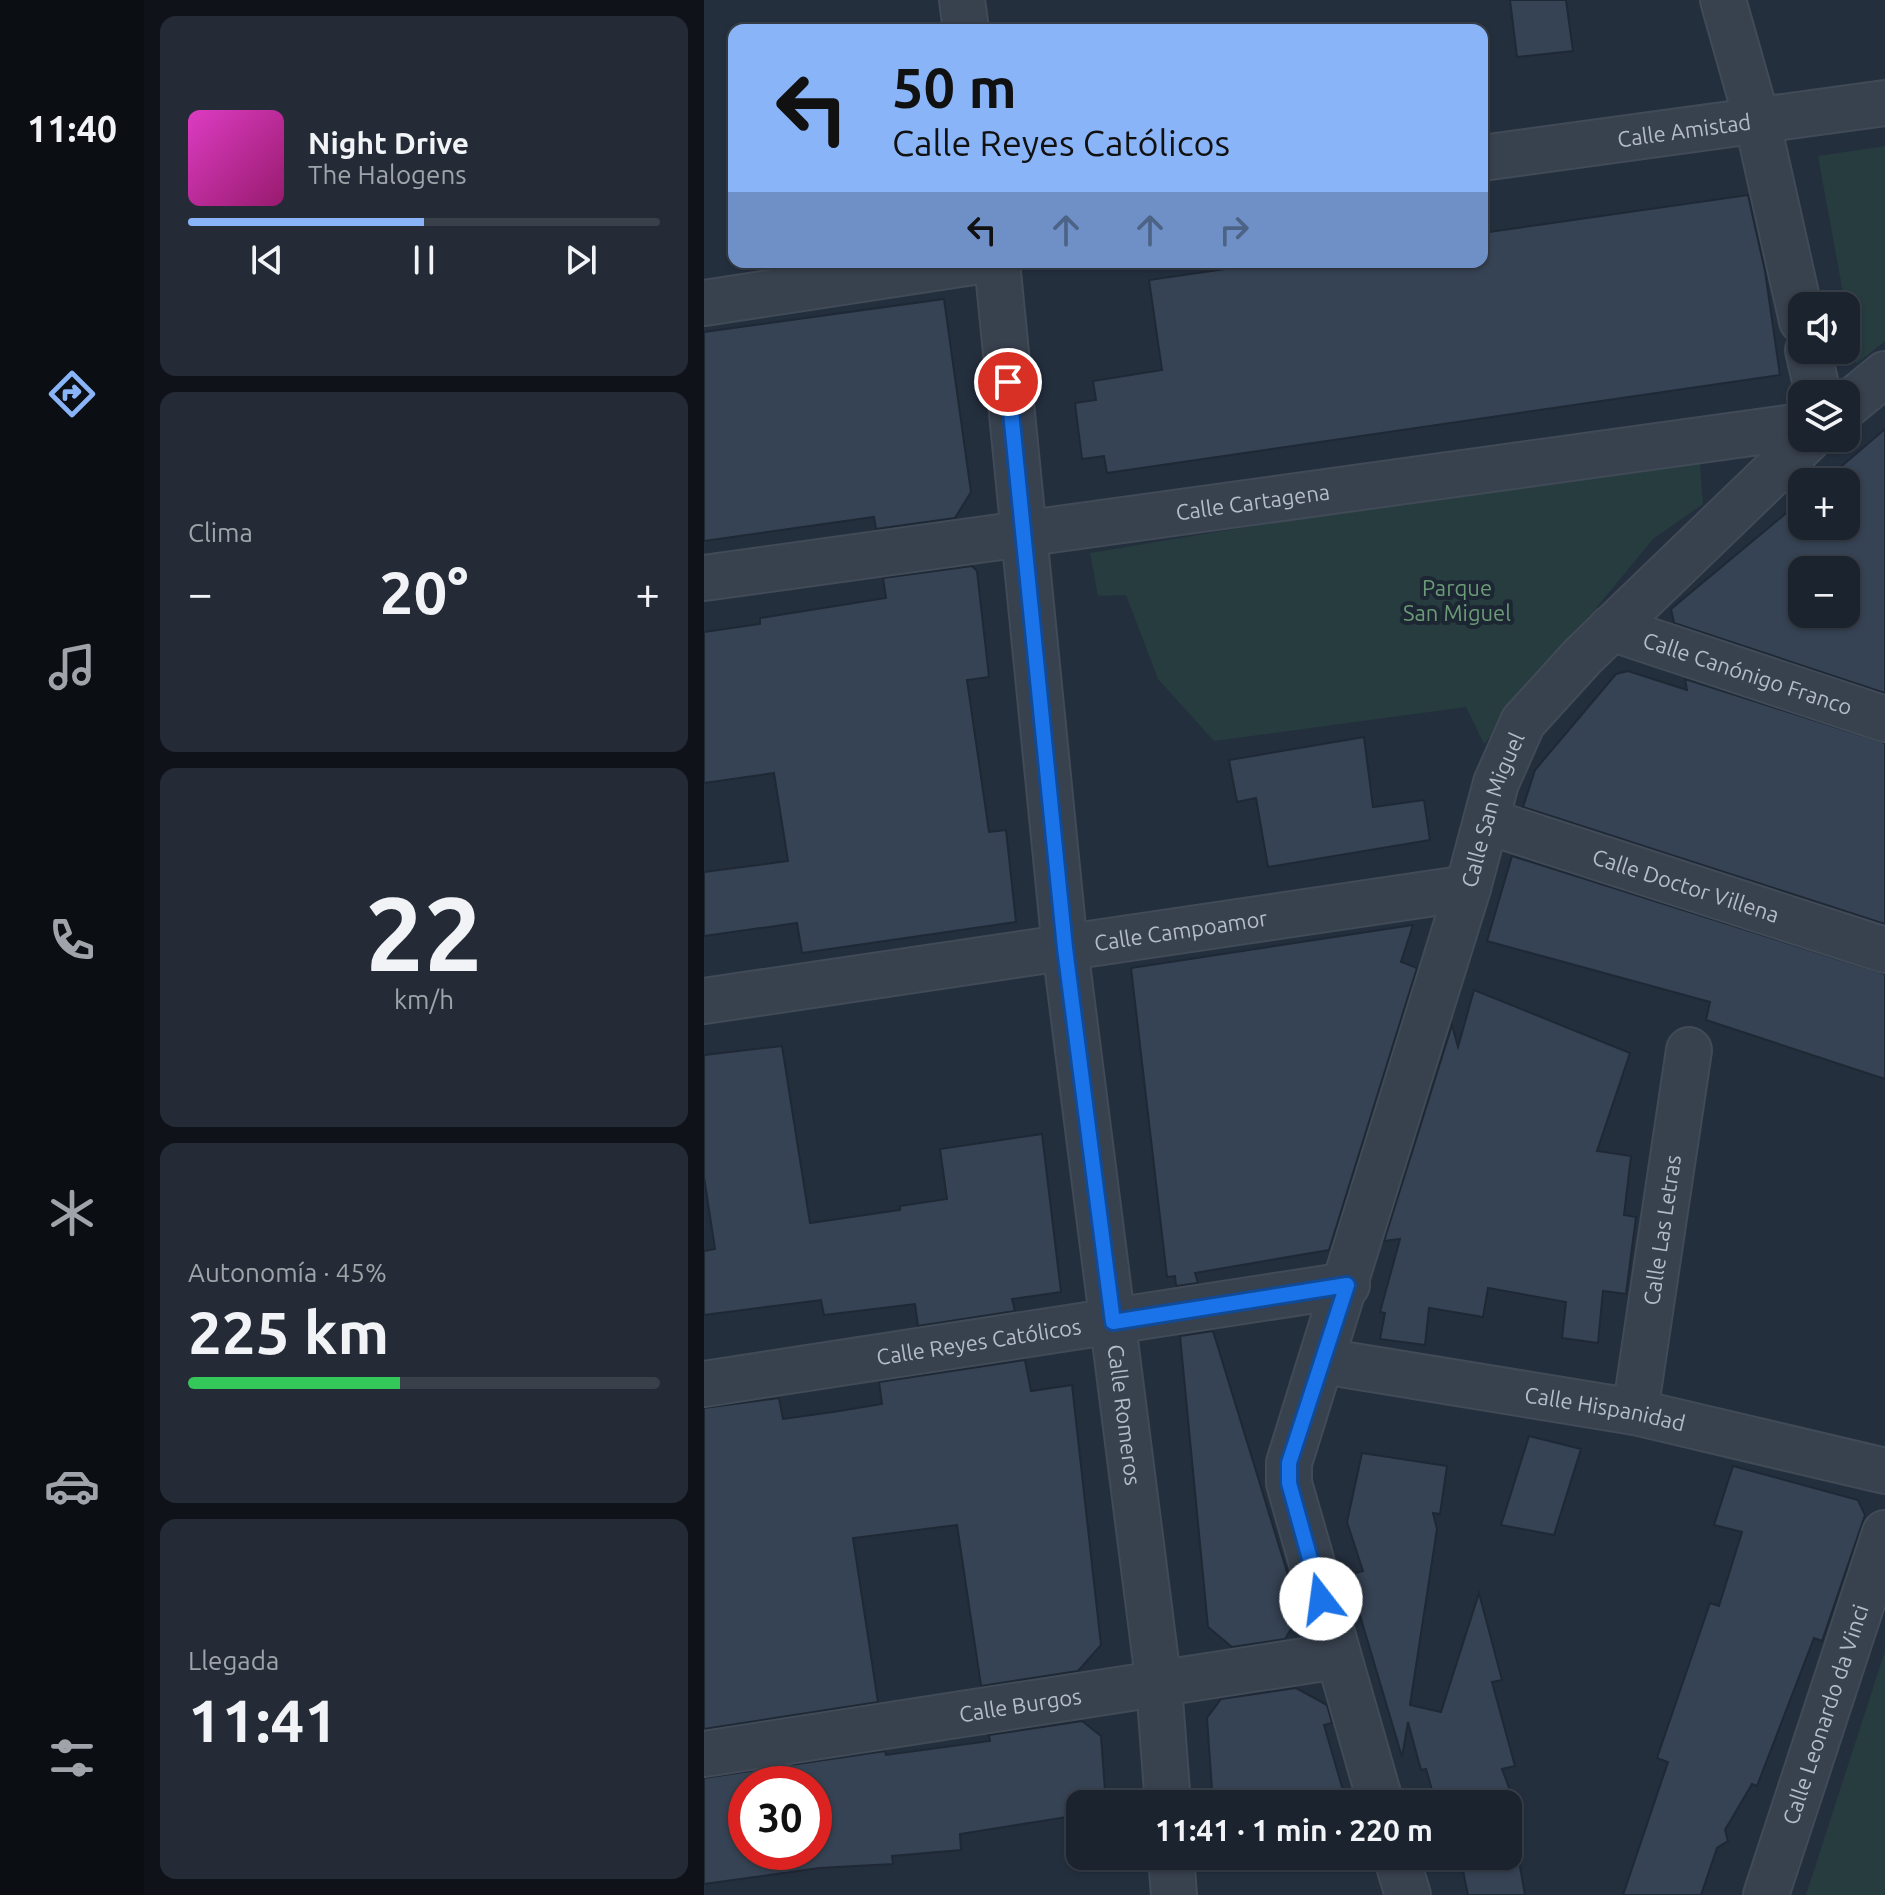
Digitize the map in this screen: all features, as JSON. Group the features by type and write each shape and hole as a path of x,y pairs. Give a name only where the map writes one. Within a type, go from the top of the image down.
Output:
{"street":[{"path":"962,0 965,24"},
{"path":"1723,0 1757,120 1796,292"},
{"name":"Calle Amistad","path":"1488,157 1885,103"},
{"path":"704,303 934,268"},
{"name":"Calle Romeros","path":"998,268 1065,948 1159,1686 1167,1790"},
{"path":"1860,395 1885,374"},
{"name":"Calle Cartagena","path":"704,578 1788,428"},
{"name":"Calle San Miguel","path":"1377,1790 1289,1483 1294,1442 1347,1285 1468,888 1496,783 1523,722 1611,628 1794,452"},
{"name":"Calle Canónigo Franco","path":"1611,628 1885,719"},
{"name":"Calle Doctor Villena","path":"1486,821 1885,950"},
{"name":"Calle Campoamor","path":"704,1001 1468,888"},
{"name":"Calle Las Letras","path":"1635,1412 1689,1050"},
{"name":"Calle Reyes Católicos","path":"704,1384 1347,1285"},
{"name":"Calle Hispanidad","path":"1323,1361 1635,1412 1885,1471"},
{"name":"Calle Leonardo da Vinci","path":"1766,1895 1885,1533"},
{"name":"Calle Burgos","path":"704,1754 1159,1686 1337,1656"},
{"path":"1172,1870 1174,1895"},
{"path":"1400,1870 1408,1895"}],"green space":[{"path":"1885,146 1885,341 1860,361 1860,292 1843,292 1818,156"},
{"name":"Parque San Miguel","path":"1699,452 1703,504 1653,539 1484,744 1466,707 1214,741 1158,679 1126,595 1098,596 1090,553"},
{"path":"1885,1651 1885,1895 1806,1895"}],"building":[{"path":"1510,0 1566,0 1573,51 1517,57"},
{"path":"1748,195 1765,271 1780,375 1107,473 1104,456 1082,459 1075,403 1096,400 1093,381 1162,370 1149,280 1232,268 1488,268 1488,232"},
{"path":"944,299 971,492 955,518 876,529 874,517 704,541 704,332"},
{"path":"1885,429 1885,693 1674,623 1671,609 1788,512 1788,540 1860,540 1860,468 1839,468"},
{"path":"972,566 977,571 989,677 967,680 989,832 1006,830 1016,922 802,953 797,923 704,936 704,872 788,861 774,773 704,783 704,632 760,624 760,618 886,598 883,578"},
{"path":"1628,671 1687,690 1685,679 1885,743 1885,924 1523,807 1535,770 1616,674"},
{"path":"1364,737 1373,807 1424,800 1430,840 1268,867 1256,798 1237,802 1229,760"},
{"path":"1512,856 1885,974 1885,1079 1706,1020 1710,1002 1487,941"},
{"path":"1413,925 1401,962 1417,968 1329,1250 1195,1273 1198,1283 1176,1286 1175,1276 1167,1277 1131,968"},
{"path":"1474,990 1630,1053 1597,1151 1631,1156 1624,1215 1636,1217 1626,1294 1603,1291 1598,1343 1562,1338 1566,1302 1488,1288 1483,1317 1429,1308 1425,1345 1380,1339 1385,1313 1380,1312 1400,1239 1384,1241 1452,1025 1458,1047"},
{"path":"782,1046 810,1223 900,1210 900,1206 947,1199 940,1149 1042,1134 1061,1292 1012,1299 1015,1311 918,1326 915,1304 824,1315 821,1300 704,1315 704,1251 715,1249 704,1177 704,1055"},
{"path":"1213,1331 1300,1614 1285,1639 1232,1647 1208,1627 1180,1336"},
{"path":"1025,1360 1031,1391 1072,1385 1101,1645 1078,1671 981,1686 957,1525 853,1538 878,1702 704,1729 704,1408 779,1398 783,1419 833,1412 882,1404 879,1382"},
{"path":"1529,1436 1581,1449 1554,1535 1501,1525"},
{"path":"1362,1453 1447,1466 1440,1514 1433,1513 1437,1529 1410,1705 1441,1712 1479,1593 1502,1680 1492,1682 1515,1766 1502,1769 1510,1790 1432,1790 1426,1769 1421,1770 1408,1722 1402,1757 1348,1575 1363,1571 1347,1522"},
{"path":"1733,1466 1858,1500 1865,1515 1822,1641 1814,1638 1757,1786 1752,1784 1725,1830 1728,1841 1717,1848 1701,1895 1623,1895 1668,1762 1657,1758 1710,1603 1719,1606 1742,1532 1714,1525"},
{"path":"1296,1688 1327,1705 1332,1723 1324,1725 1343,1790 1212,1790 1207,1718 1221,1699"},
{"path":"1082,1721 1101,1736 1105,1790 1066,1790 1066,1817 960,1834 961,1850 892,1856 893,1864 832,1867 832,1766 784,1766 885,1751 886,1755 990,1741 989,1735"},
{"path":"728,1774 728,1870 805,1870 704,1884 704,1778"},
{"path":"1463,1870 1521,1870 1525,1895 1468,1895"}],"route":[{"path":"1008,382 1065,948 1113,1322 1347,1285 1289,1463 1289,1483 1321,1599"}]}
